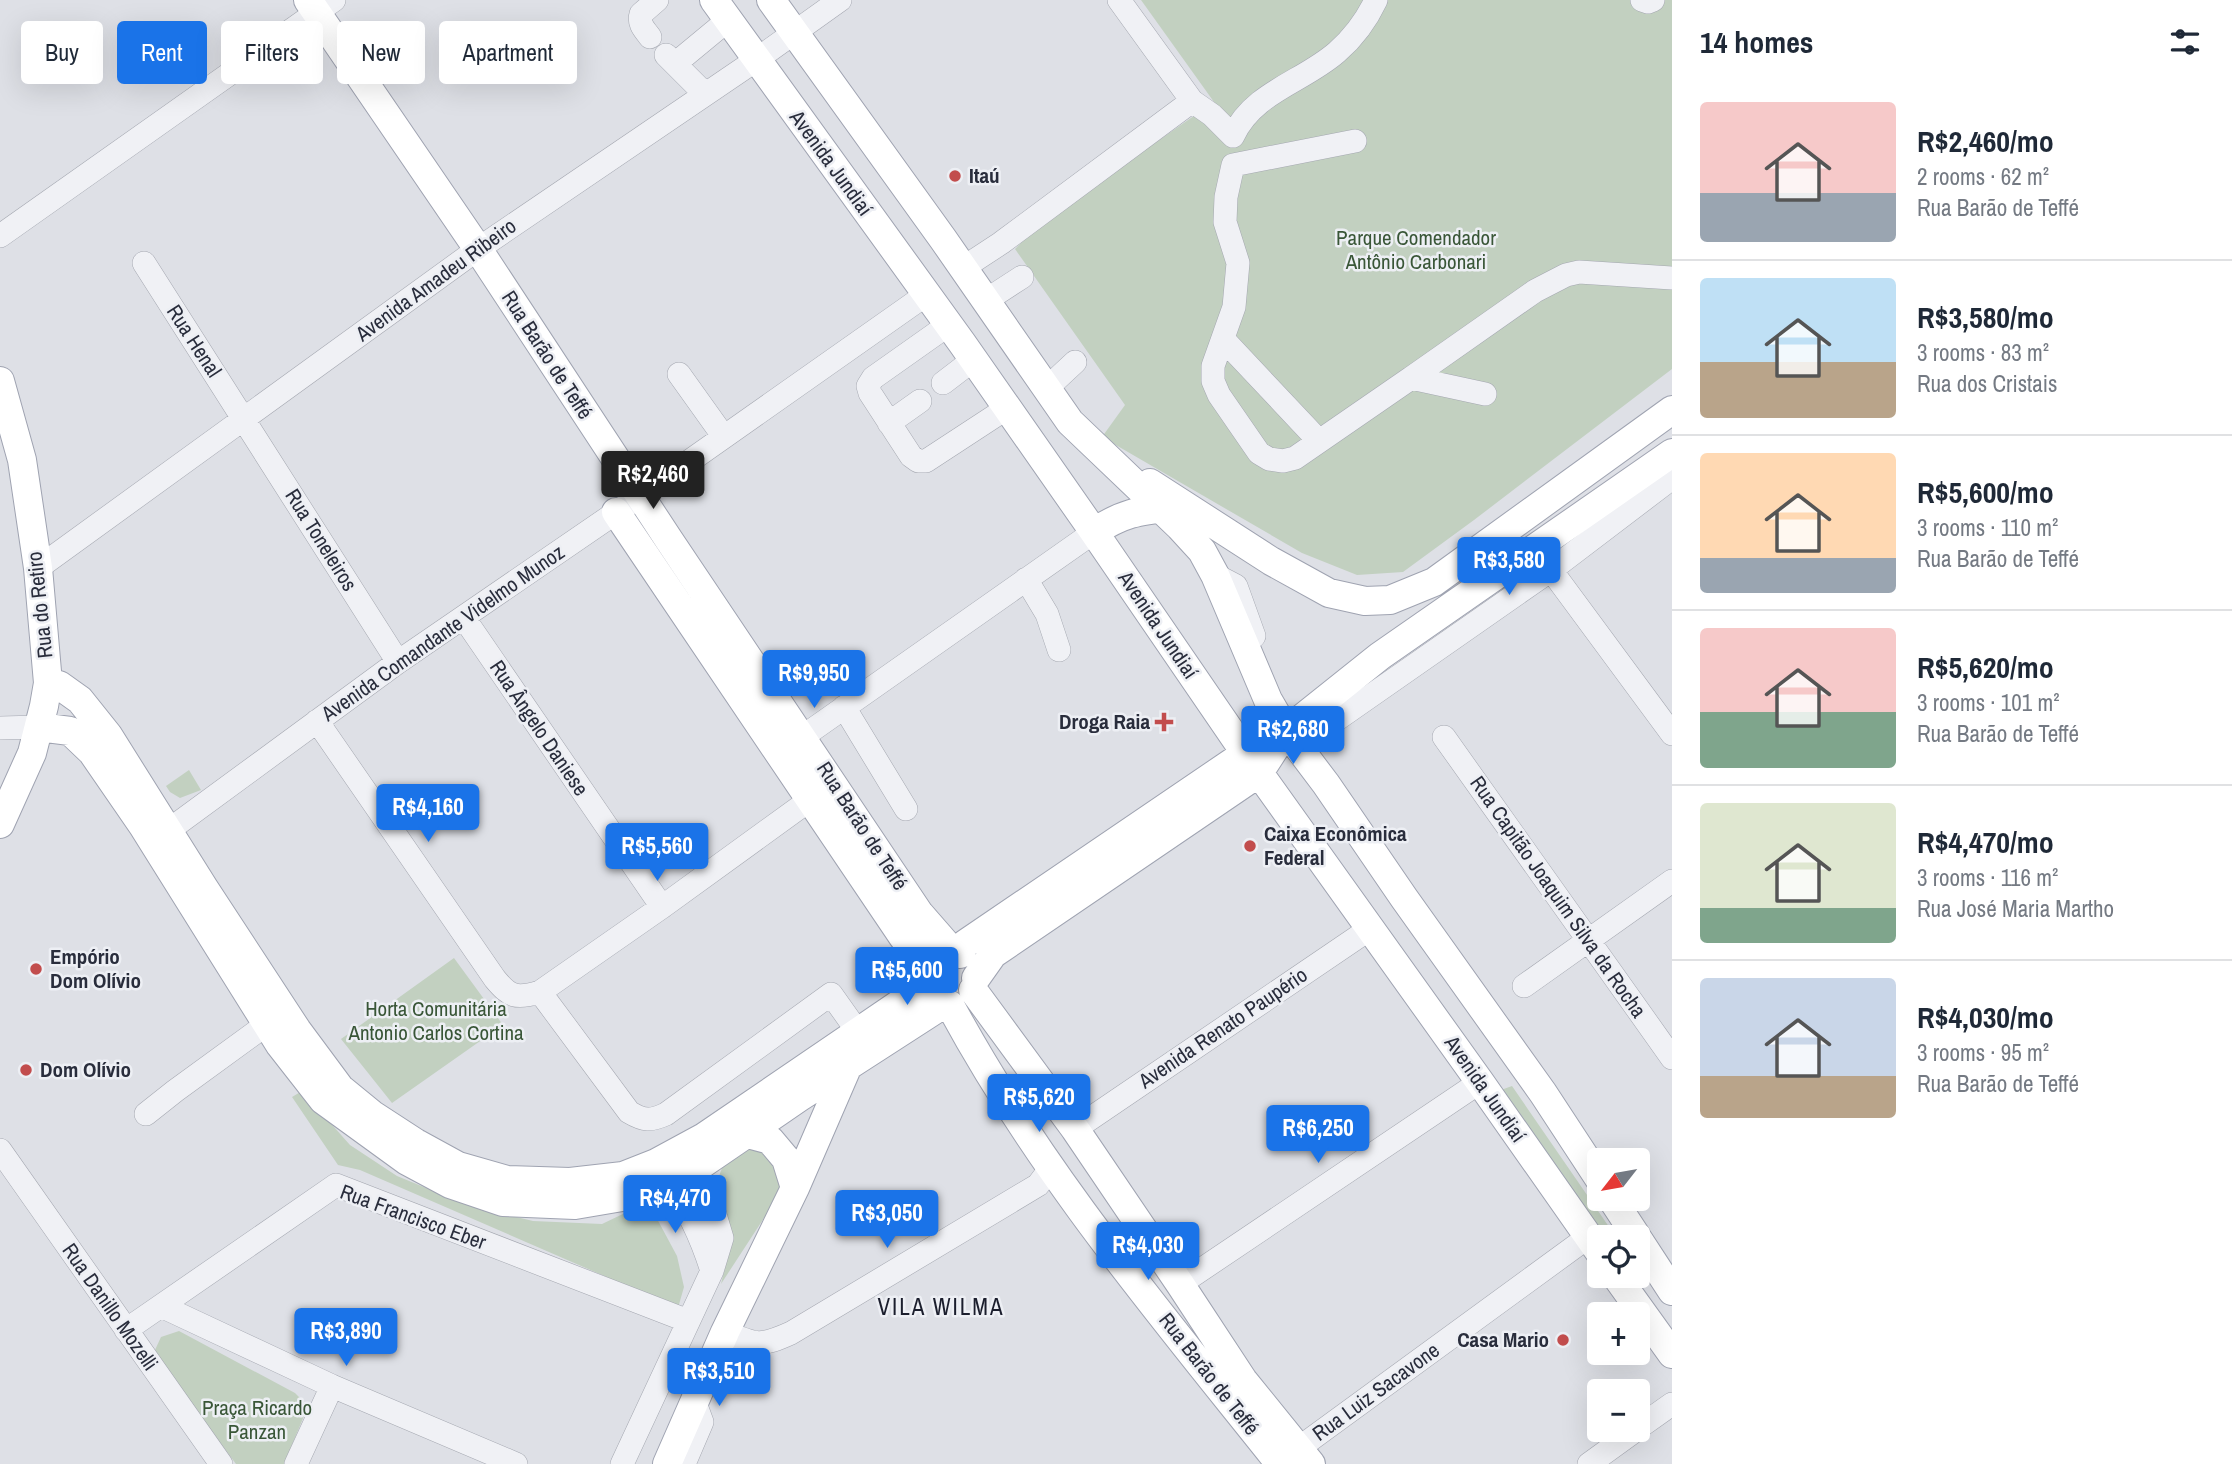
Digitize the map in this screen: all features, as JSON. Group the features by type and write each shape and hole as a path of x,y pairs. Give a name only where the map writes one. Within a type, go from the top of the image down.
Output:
{"main road":[{"name":"Avenida Jundiaí","path":"771,0 1070,422 1202,551 1215,575 1268,700 1286,731 1543,1093 1587,1160"},
{"name":"Rua Barão de Teffé","path":"319,4 669,540 919,913 964,1031 1051,1169 1226,1397 1299,1460"},
{"name":"Avenida Jundiaí","path":"721,10 927,294 1253,763 1587,1235"},
{"name":"Rua do Retiro","path":"0,381 22,460 38,568 48,683 32,753 0,824"},
{"path":"1097,449 1271,561 1329,593 1365,601 1390,600 1434,582 1672,410"},
{"path":"943,977 964,1001 993,954 1253,763 1286,731 1323,715 1672,453"},
{"path":"1094,532 1112,520 1135,511 1172,507 1201,514"},
{"name":"Rua Barão de Teffé","path":"616,512 902,937 943,977"},
{"path":"632,536 655,536 669,540"},
{"path":"48,683 66,689 80,700 108,735 156,828 267,1024 323,1100 407,1161 450,1184 503,1202 576,1205 628,1196 669,1182 695,1169 847,1068"},
{"path":"1323,715 1313,732 1326,784"},
{"path":"39,727 70,731 92,752 156,828 204,888 297,1030 340,1088 373,1115 458,1166 507,1180 570,1182 623,1176 656,1163 866,1042 943,977 965,944 1253,763"},
{"name":"Rua Barão de Teffé","path":"943,977 972,963 975,984 1299,1460"},
{"path":"667,1464 725,1332 795,1188 847,1068 866,1042"},
{"path":"1480,1082 1497,1074 1517,1076 1543,1093"},
{"path":"1051,1169 1063,1140 1074,1129"},
{"path":"748,1134 770,1140 786,1159 795,1188"},
{"path":"1650,1257 1672,1291"},
{"path":"1161,1312 1170,1293 1180,1284"},
{"path":"1625,1288 1672,1354"}],"street":[{"path":"650,37 640,18 657,0"},
{"name":"Avenida Amadeu Ribeiro","path":"38,568 478,249 756,60 839,0"},
{"path":"1119,0 1192,101 1212,115 1233,136"},
{"path":"1376,0 1370,13 1337,52 1258,103 1241,120 1233,136 1233,164 1226,197 1225,222 1238,263 1234,307 1213,366 1213,380 1219,395 1259,453 1269,459 1283,461 1295,458 1505,311 1566,275 1579,272 1672,278"},
{"path":"1642,0 1653,0"},
{"path":"0,236 319,4"},
{"path":"705,94 671,59 721,10"},
{"path":"963,268 1001,243 1192,101"},
{"path":"1233,164 1355,141"},
{"name":"Rua Henal","path":"144,262 244,419"},
{"path":"985,301 1022,277"},
{"name":"Avenida Comandante Videlmo Munoz","path":"156,828 317,721 927,294"},
{"path":"892,320 912,351"},
{"path":"948,325 873,379 868,386 911,456 918,461 926,461 1007,408"},
{"path":"1223,339 1319,441"},
{"path":"943,383 973,360"},
{"path":"1046,389 1076,362"},
{"path":"679,374 724,437"},
{"path":"1411,378 1485,394"},
{"path":"890,423 920,401"},
{"name":"Rua Toneleiros","path":"244,419 398,662"},
{"path":"1388,667 1551,570 1672,478"},
{"path":"780,754 1094,532"},
{"path":"1551,570 1672,734"},
{"path":"1026,579 1047,614 1059,650"},
{"name":"Rua Ângelo Daniese","path":"464,618 662,907"},
{"path":"844,707 906,809"},
{"path":"317,721 495,979 507,993 523,997 540,992 811,799"},
{"path":"0,728 39,727"},
{"name":"Rua Capitão Joaquim Silva da Rocha","path":"1444,737 1672,1058"},
{"path":"1524,986 1672,881"},
{"name":"Avenida Renato Paupério","path":"1074,1129 1371,928"},
{"path":"540,992 629,1112 640,1119 651,1120 666,1114 831,994 866,1042"},
{"path":"146,1114 267,1024"},
{"path":"1180,1284 1480,1082"},
{"name":"Rua Danillo Mozelli","path":"0,1150 221,1464"},
{"path":"622,1464 712,1271 722,1238 710,1198 695,1169"},
{"path":"725,1332 753,1343 770,1343 791,1333 1038,1185 1051,1169"},
{"path":"669,1182 684,1203 703,1241 712,1271"},
{"name":"Rua Francisco Eber","path":"126,1331 336,1185 688,1321"},
{"name":"Rua Luiz Sacavone","path":"1299,1460 1587,1250"},
{"path":"161,1306 332,1386 516,1464"},
{"path":"296,1464 332,1386"},
{"path":"684,1464 702,1422 695,1403"},
{"path":"1650,1420 1672,1404"},
{"path":"1589,1464 1619,1442"}],"green space":[{"name":"Parque Comendador Antônio Carbonari","path":"1141,0 1672,0 1672,369 1403,572 1357,575 1302,553 1102,437 1125,405 1015,249 1041,222 1214,102"},
{"path":"189,770 201,790 180,798 166,786"},
{"name":"Horta Comunitária Antonio Carlos Cortina","path":"454,958 503,1025 392,1103 341,1039"},
{"path":"1512,1086 1587,1195 1587,1211 1598,1211 1608,1225 1594,1225 1501,1090"},
{"path":"302,1091 350,1145 397,1176 470,1206 533,1221 602,1224 648,1202 677,1256 684,1287 678,1308 360,1170 338,1165 292,1097"},
{"path":"748,1145 765,1151 786,1174 775,1201 721,1284 730,1246 715,1187 725,1160"},
{"name":"Praça Ricardo Panzan","path":"179,1331 295,1393 304,1402 304,1416 284,1464 236,1464 164,1367 155,1350 161,1337"}],"place":[{"name":"Itaú","path":"955,176"},
{"name":"Droga Raia","path":"1164,722"},
{"name":"Caixa Econômica Federal","path":"1250,846"},
{"name":"Empório Dom Olívio","path":"36,969"},
{"name":"Dom Olívio","path":"26,1070"},
{"name":"Casa Mario","path":"1563,1340"}],"district":[{"name":"VILA WILMA","path":"941,1307"}]}
